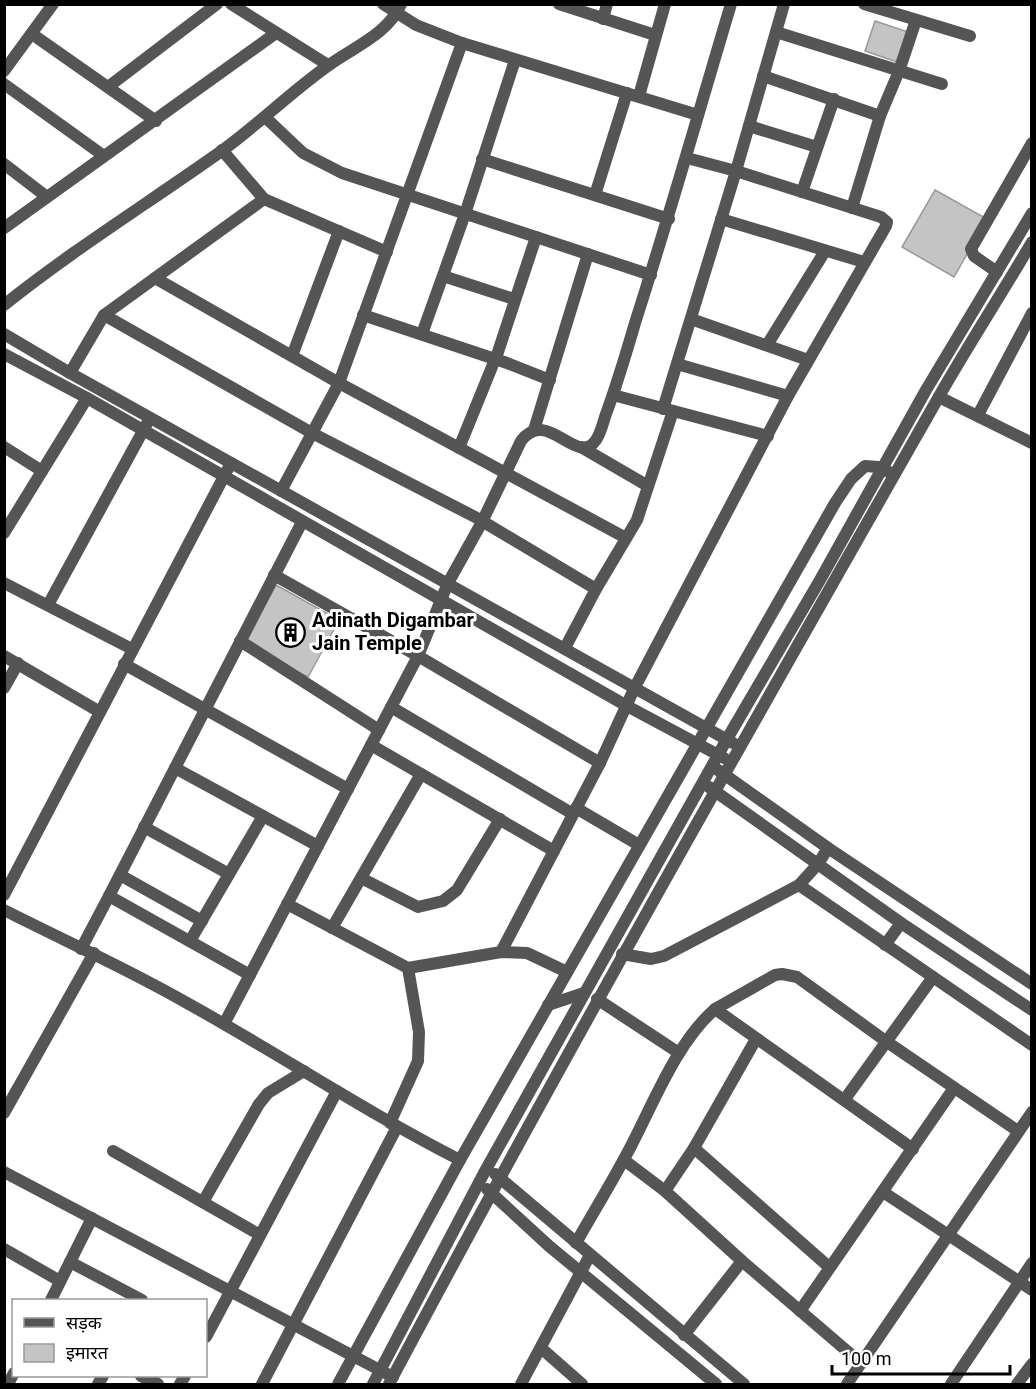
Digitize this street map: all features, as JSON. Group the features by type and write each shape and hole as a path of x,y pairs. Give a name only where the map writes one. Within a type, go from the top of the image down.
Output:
{"street":[{"path":"4,71 53,4"},
{"path":"108,87 217,4"},
{"path":"231,4 328,65"},
{"path":"382,4 399,9 416,25 462,43 698,115"},
{"path":"558,4 655,35"},
{"path":"603,19 607,4"},
{"path":"595,195 665,4"},
{"path":"581,447 590,446 596,440 613,395 669,219 731,4"},
{"path":"565,648 642,508 668,410 677,364 784,4"},
{"path":"864,4 886,8 916,20 970,36"},
{"path":"4,305 102,232 266,118 328,65 377,33 399,9"},
{"path":"852,208 880,116 916,20"},
{"path":"777,32 942,84"},
{"path":"4,228 276,33"},
{"path":"32,34 156,121"},
{"path":"281,491 339,383 462,43"},
{"path":"422,334 465,214 515,60"},
{"path":"764,76 880,116"},
{"path":"4,84 104,156"},
{"path":"802,192 834,99"},
{"path":"266,118 303,153 322,165 651,274"},
{"path":"749,126 817,147"},
{"path":"998,272 974,256 971,249 1032,143"},
{"path":"222,150 264,199 387,252"},
{"path":"501,952 600,763 634,689 788,396 887,222 881,217 736,171 687,158"},
{"path":"482,159 669,219"},
{"path":"4,164 47,197"},
{"path":"69,373 104,315 264,199"},
{"path":"373,1384 487,1168 584,993 903,431 1032,213"},
{"path":"721,219 864,262"},
{"path":"292,356 339,231"},
{"path":"459,448 495,360 536,237"},
{"path":"4,1172 380,1371 391,1381 491,1192 739,746 939,397 1032,242"},
{"path":"1012,248 1024,255"},
{"path":"767,345 825,251"},
{"path":"534,430 588,254"},
{"path":"443,276 514,299"},
{"path":"155,278 339,383 626,538"},
{"path":"978,415 1032,313"},
{"path":"104,315 312,433 482,522 596,589"},
{"path":"363,315 550,380"},
{"path":"691,319 808,360"},
{"path":"4,334 69,373 739,746"},
{"path":"4,354 87,398 627,706 697,742 724,773 828,848 1032,984"},
{"path":"677,364 788,396"},
{"path":"613,395 768,436"},
{"path":"939,397 1032,443"},
{"path":"4,533 87,398"},
{"path":"48,605 150,418"},
{"path":"224,1024 418,656 448,583 482,522 521,441 534,430 543,429 581,447 648,486"},
{"path":"4,447 42,471"},
{"path":"4,895 231,463"},
{"path":"338,1384 551,999 799,564 851,478 864,466 886,463 899,470"},
{"path":"81,948 302,522"},
{"path":"274,575 600,763"},
{"path":"4,583 132,649"},
{"path":"240,641 379,730"},
{"path":"4,656 100,712"},
{"path":"4,687 18,663"},
{"path":"124,664 348,789"},
{"path":"391,707 574,811 639,845"},
{"path":"371,745 554,851"},
{"path":"715,761 730,762"},
{"path":"175,768 318,846"},
{"path":"332,927 421,774"},
{"path":"703,783 901,923 1032,1010"},
{"path":"190,941 263,816"},
{"path":"361,878 418,907 442,901 457,890 500,819"},
{"path":"144,828 229,874"},
{"path":"622,954 651,959 664,956 799,885 818,864 828,848"},
{"path":"120,875 202,921"},
{"path":"799,885 1032,1045"},
{"path":"109,896 250,975"},
{"path":"287,904 408,968 501,952 527,952 564,977"},
{"path":"4,909 94,953 224,1024 393,1125 460,1160"},
{"path":"885,945 901,923"},
{"path":"4,1113 94,953"},
{"path":"262,1384 393,1125 418,1061 419,1027 408,968"},
{"path":"576,1243 624,1160 679,1053 715,1009 775,975 797,976 1018,1131"},
{"path":"845,1099 933,977"},
{"path":"551,999 584,993"},
{"path":"597,999 679,1053"},
{"path":"715,1009 913,1149"},
{"path":"665,1191 694,1148 756,1039"},
{"path":"203,1202 259,1104 298,1067"},
{"path":"800,1311 954,1088"},
{"path":"207,1335 337,1092"},
{"path":"847,1384 1032,1112"},
{"path":"694,1148 829,1268"},
{"path":"113,1151 260,1235"},
{"path":"624,1160 665,1191 742,1261 861,1363"},
{"path":"487,1168 744,1384"},
{"path":"479,1183 549,1246 716,1384"},
{"path":"884,1192 1032,1290"},
{"path":"51,1299 92,1218"},
{"path":"4,1249 60,1281"},
{"path":"521,1384 590,1255"},
{"path":"684,1335 742,1261"},
{"path":"70,1262 140,1299"},
{"path":"951,1384 1032,1263"},
{"path":"541,1348 582,1384"},
{"path":"1017,1384 1032,1364"},
{"path":"143,1377 158,1384"}],"building":[{"path":"875,21 908,32 897,62 865,51"},
{"path":"935,190 987,219 954,277 902,247"},
{"name":"Adinath Digambar Jain Temple","path":"276,585 339,620 308,677 244,644"}],"place":[{"name":"Adinath Digambar Jain Temple","path":"291,632"}]}
